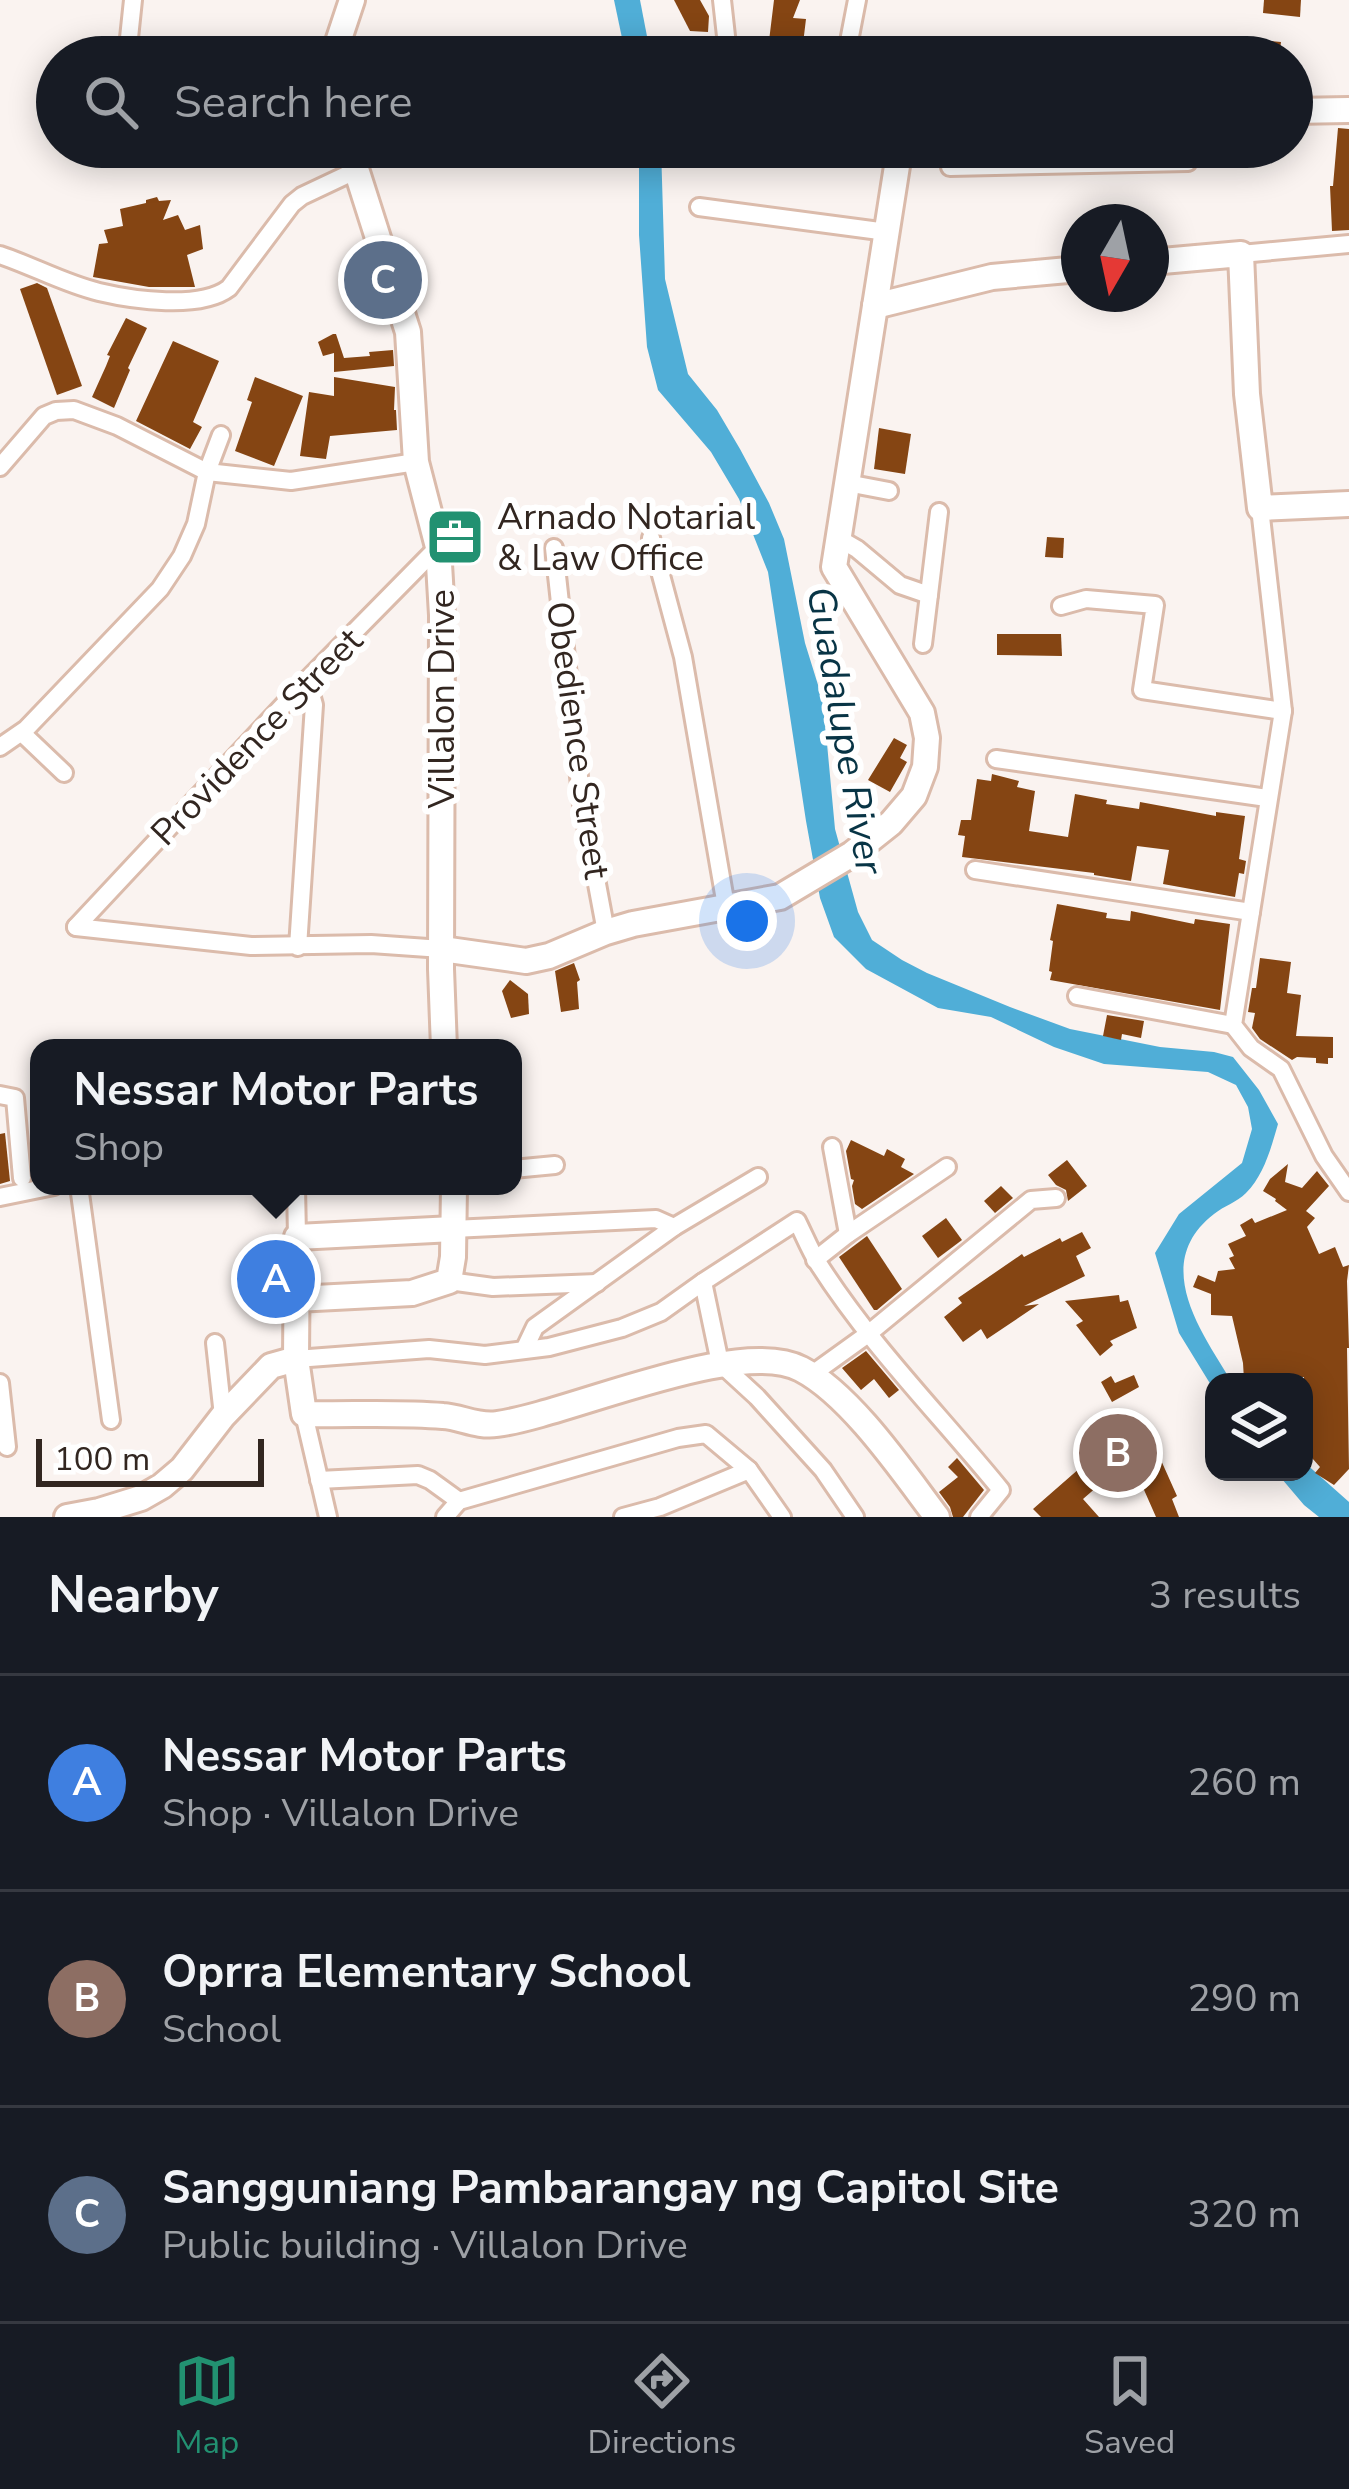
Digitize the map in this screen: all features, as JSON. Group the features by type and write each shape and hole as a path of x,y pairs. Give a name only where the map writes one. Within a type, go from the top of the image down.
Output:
{"street":[{"path":"129,36 133,0"},
{"path":"340,36 352,0"},
{"path":"722,0 726,36"},
{"path":"851,36 857,0"},
{"path":"1313,111 1349,110"},
{"path":"0,255 96,292 165,301 219,296 292,204 340,168"},
{"name":"Villalon Drive","path":"356,168 408,332 416,462 439,547 444,1039"},
{"path":"307,680 314,705 298,947 371,944 526,961 606,932 780,897 852,854 891,823 914,796 925,767 927,738 922,713 834,567 897,168"},
{"path":"699,207 886,232"},
{"path":"1169,260 1349,244"},
{"path":"1233,1025 1283,710 1247,394 1241,254"},
{"path":"875,306 992,277 1061,271"},
{"path":"0,467 44,416 74,410 117,426 207,472 291,481 416,462"},
{"path":"0,747 22,733 160,589 196,524 221,435"},
{"path":"848,483 889,491"},
{"path":"1260,508 1349,504"},
{"path":"923,644 939,512"},
{"path":"651,538 682,657 726,906"},
{"path":"838,538 900,585 929,596"},
{"name":"Providence Street","path":"298,947 76,927 439,547"},
{"name":"Obedience Street","path":"554,548 582,804 606,932"},
{"path":"1060,606 1086,598 1155,605 1142,690 1283,710"},
{"path":"22,733 64,773"},
{"path":"996,759 1267,798"},
{"path":"974,870 1250,912"},
{"path":"1077,996 1233,1025 1251,1048 1281,1070 1324,1156 1349,1192"},
{"path":"0,1095 15,1098 22,1178"},
{"path":"832,1147 848,1234"},
{"path":"522,1167 555,1165"},
{"path":"815,1260 947,1167"},
{"path":"525,1348 535,1327 674,1227 758,1178"},
{"path":"0,1197 30,1191"},
{"path":"80,1195 111,1420"},
{"path":"296,1195 296,1359 328,1517"},
{"path":"449,1281 454,1195"},
{"path":"811,1375 1030,1200 1055,1198"},
{"path":"297,1237 656,1219 674,1227"},
{"path":"67,1517 141,1498 162,1486 271,1366 296,1359 429,1349 484,1355 549,1347 622,1328 661,1312 797,1221 815,1260 868,1334 1001,1490 979,1517"},
{"path":"296,1299 412,1294 449,1281 493,1287 597,1283"},
{"path":"703,1282 720,1363 823,1470 855,1517"},
{"path":"215,1343 223,1416"},
{"path":"304,1414 447,1416 491,1425 720,1363 783,1361 811,1375 853,1412 938,1517"},
{"path":"0,1383 7,1447"},
{"path":"445,1517 459,1502 706,1434 749,1470 782,1517"},
{"path":"623,1517 668,1512 749,1470"},
{"path":"319,1480 418,1475 459,1502"}],"water":[{"path":"614,0 640,0 647,36 622,36"},
{"path":"639,168 662,168 665,279 688,374 740,449 784,539 805,643 823,701 835,829 858,912 872,940 927,973 1070,1029 1233,1057 1278,1124 1252,1186 1195,1233 1186,1254 1187,1297 1227,1373 1205,1375 1179,1333 1155,1253 1179,1214 1242,1163 1252,1129 1248,1107 1236,1085 1208,1072 1104,1064 991,1017 938,1008 866,969 834,937 820,898 806,821 768,572 739,499 711,452 658,390 647,347"},
{"path":"1313,1470 1349,1502 1349,1517 1319,1517 1284,1481 1313,1481"}],"building":[{"path":"674,0 700,0 709,16 708,32 690,31"},
{"path":"774,0 800,0 793,18 806,19 804,36 770,36"},
{"path":"1264,0 1301,0 1300,17 1263,13"},
{"path":"1338,128 1349,129 1349,230 1332,231 1330,186"},
{"path":"157,197 171,200 163,220 178,215 185,230 200,225 203,249 187,255 195,287 149,287 93,277 99,244 108,243 104,230 123,226 120,209"},
{"path":"364,248 379,295 373,297 357,251"},
{"path":"37,283 47,288 82,386 57,395 20,289"},
{"path":"126,318 147,328 114,408 92,397"},
{"path":"333,334 344,358 393,350 394,366 334,372 334,353 323,356 318,342"},
{"path":"173,341 219,361 193,422 202,427 190,449 136,421"},
{"path":"255,377 303,396 274,466 235,451 252,402 247,400"},
{"path":"334,377 395,387 397,430 330,436 326,459 300,456 309,392 334,396"},
{"path":"879,428 911,434 905,474 874,469"},
{"path":"1047,537 1064,538 1063,558 1045,557"},
{"path":"997,634 1061,634 1062,656 997,655"},
{"path":"894,738 907,745 900,758 907,762 890,792 868,780"},
{"path":"992,774 1035,791 1029,831 1068,837 1075,794 1139,809 1140,802 1216,816 1216,812 1245,816 1239,859 1246,861 1235,897 1163,884 1169,850 1137,846 1131,881 962,857 961,820 971,820 977,779 991,781"},
{"path":"1057,904 1130,921 1131,911 1194,924 1195,919 1230,924 1220,1010 1050,980 1050,940"},
{"path":"1260,958 1291,962 1287,993 1301,995 1296,1036 1333,1037 1333,1058 1328,1058 1328,1064 1316,1063 1316,1058 1292,1060 1252,1028 1255,1013 1248,1012"},
{"path":"574,963 580,980 579,1009 561,1012 555,971"},
{"path":"510,980 528,994 529,1014 511,1018 502,991"},
{"path":"1107,1015 1144,1021 1141,1038 1103,1036"},
{"path":"5,1133 10,1181 0,1184 0,1134"},
{"path":"851,1140 884,1156 887,1149 905,1159 901,1167 914,1174 862,1209 855,1204 846,1151"},
{"path":"1067,1160 1087,1186 1068,1201 1066,1190 1048,1175"},
{"path":"1288,1164 1285,1182 1302,1188 1317,1171 1329,1186 1306,1211 1315,1218 1307,1227 1319,1254 1335,1247 1343,1267 1349,1265 1349,1469 1334,1485 1315,1473 1320,1467 1313,1459 1313,1373 1244,1373 1232,1316 1211,1315 1211,1294 1193,1287 1198,1275 1215,1282 1218,1271 1235,1269 1228,1244 1246,1236 1240,1225 1287,1210 1263,1191"},
{"path":"1001,1186 1013,1198 995,1213 984,1201"},
{"path":"946,1218 962,1240 938,1258 922,1236"},
{"path":"1082,1232 1091,1248 1076,1256 1085,1276 1024,1306 1039,1304 987,1339 981,1329 963,1342 944,1317 962,1303 958,1298 1022,1254"},
{"path":"867,1236 902,1289 877,1310 839,1257"},
{"path":"1119,1295 1120,1302 1128,1300 1137,1328 1110,1341 1113,1345 1100,1356 1076,1325 1083,1321 1065,1301"},
{"path":"866,1351 899,1390 889,1398 874,1379 861,1390 842,1368"},
{"path":"1134,1375 1139,1387 1112,1402 1101,1382 1111,1376 1115,1383"},
{"path":"1143,1420 1177,1496 1172,1499 1179,1517 1156,1517 1118,1431"},
{"path":"1104,1447 1121,1466 1083,1499 1099,1517 1041,1517 1033,1509"},
{"path":"957,1458 984,1490 963,1517 953,1517 939,1492 958,1477 948,1467"}],"place":[{"name":"Sangguniang Pambarangay ng Capitol Site","path":"383,280"},
{"name":"Arnado Notarial & Law Office","path":"455,537"},
{"name":"Nessar Motor Parts","path":"276,1279"},
{"name":"Oprra Elementary School","path":"1118,1453"}],"water label":[{"name":"Guadalupe River","path":"846,730"}]}
